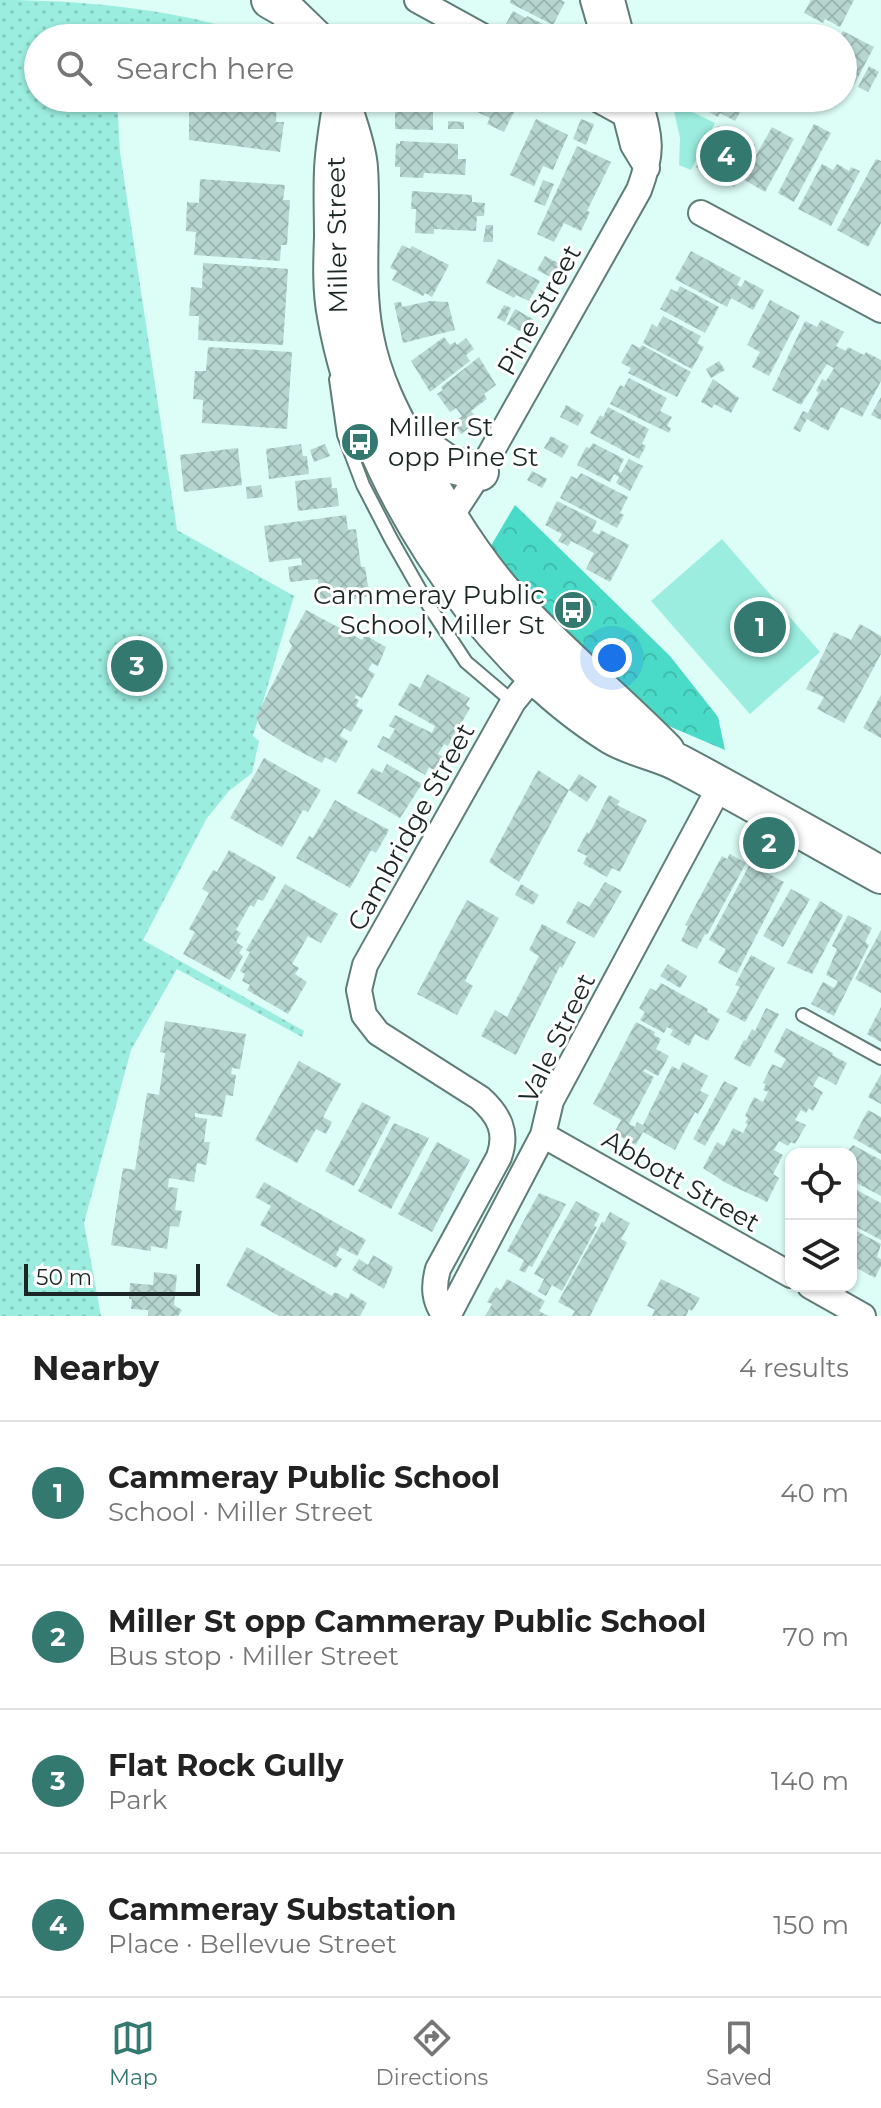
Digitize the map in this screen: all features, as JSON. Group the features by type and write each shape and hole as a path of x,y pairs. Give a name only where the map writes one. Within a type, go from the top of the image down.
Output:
{"main road":[{"path":"270,0 301,24"},
{"name":"Miller Street","path":"340,112 333,169 332,267 335,313 343,349 360,405 413,519 440,532"},
{"name":"Miller Street","path":"346,112 359,165 359,260 364,335 373,370 465,597 535,675 615,737 676,761 881,875"},
{"path":"399,429 448,464 480,472"}],"street":[{"path":"417,0 461,24"},
{"path":"593,0 600,24"},
{"path":"612,0 618,24"},
{"name":"Pine Street","path":"440,532 480,472 639,190 647,168 633,145 630,112"},
{"path":"701,213 881,310"},
{"name":"Cambridge Street","path":"446,1316 435,1297 434,1282 438,1269 499,1157 503,1145 500,1120 480,1098 378,1033 364,1015 359,990 365,965 535,675"},
{"name":"Vale Street","path":"446,1316 543,1135 551,1101 720,786"},
{"name":"Abbott Street","path":"543,1135 785,1272"},
{"path":"821,1292 863,1316"}],"lane":[{"path":"343,349 336,380 344,435 363,485 429,606 466,662 535,675"},
{"path":"803,1015 881,1058"}],"green space":[{"path":"0,0 120,7 216,24 24,24 24,112 118,112 120,152 177,530 294,596 253,736 259,741 252,773 229,791 207,818 143,940 304,1031 302,1037 177,969 131,1050 84,1223 101,1316 0,1316"},
{"path":"674,112 692,112 715,123 691,170 679,165 680,138"},
{"path":"515,505 670,656 718,717 725,750 664,724 590,662 526,596 489,549"},
{"path":"722,539 820,652 750,714 651,601"}],"building":[{"path":"511,0 565,2 554,24 510,3"},
{"path":"811,0 854,0 842,24 825,19 823,23 804,13"},
{"path":"513,11 543,24 506,24"},
{"path":"857,38 874,47 857,79"},
{"path":"869,66 879,72 868,92 858,87"},
{"path":"189,112 276,112 276,122 284,122 280,152 189,140"},
{"path":"395,112 433,112 433,130 395,129"},
{"path":"477,112 514,112 504,132 487,124 490,118"},
{"path":"709,112 740,112 735,121 720,113 718,117"},
{"path":"536,119 568,135 553,170 543,166 534,186 510,175"},
{"path":"581,119 594,124 586,145 573,139"},
{"path":"448,121 464,122 464,129 448,129"},
{"path":"814,124 831,133 794,202 778,193"},
{"path":"718,126 755,145 734,187 696,167"},
{"path":"772,127 794,139 765,192 743,179"},
{"path":"400,141 458,144 458,159 466,159 465,175 424,173 423,178 400,177 400,167 395,167 396,143 400,144"},
{"path":"577,146 611,162 587,211 590,212 581,231 564,223 554,242 537,234"},
{"path":"876,159 881,161 881,223 868,247 837,230"},
{"path":"822,164 833,170 837,164 849,171 851,167 860,171 831,226 798,209"},
{"path":"200,179 285,185 283,200 290,200 287,245 281,245 280,261 194,255 196,232 186,231 187,202 199,203"},
{"path":"543,180 554,184 545,206 534,202"},
{"path":"412,191 472,195 472,202 485,203 484,216 477,216 476,231 434,229 434,234 415,233 416,209 411,209"},
{"path":"486,225 493,225 493,242 483,242"},
{"path":"402,245 410,249 412,246 449,265 432,297 425,293 423,296 392,280 397,271 390,268"},
{"path":"691,251 741,278 737,285 741,287 745,280 764,290 753,310 731,298 727,307 675,279"},
{"path":"545,256 562,265 555,279 537,270"},
{"path":"498,259 540,281 529,301 516,295 514,298 486,283"},
{"path":"203,263 288,269 283,345 198,340 199,316 189,316 191,287 202,288"},
{"path":"680,286 719,307 705,333 660,309 671,289 677,292"},
{"path":"770,300 800,316 769,376 752,367 760,352 747,345"},
{"path":"430,301 448,302 455,330 403,343 394,303 401,302 402,307"},
{"path":"504,305 511,308 505,322 497,318"},
{"path":"515,309 533,319 525,334 507,324"},
{"path":"663,316 701,336 697,343 704,347 692,369 643,343 652,324 657,327"},
{"path":"821,320 844,332 836,346 846,351 848,347 864,355 866,352 881,360 881,381 862,417 841,407 828,431 807,419 800,432 793,429 803,411 808,413 822,379 826,381 834,368 827,364 801,405 772,390 805,321 817,327"},
{"path":"444,337 450,345 455,342 457,345 466,338 474,349 466,355 470,361 430,392 411,361"},
{"path":"632,344 640,348 642,345 691,372 677,397 628,373 631,368 621,363"},
{"path":"208,347 292,352 287,429 202,423 203,400 193,399 195,371 206,371"},
{"path":"479,357 496,385 484,394 487,399 471,411 479,421 461,434 453,422 462,416 456,408 450,412 437,394 443,390 441,387"},
{"path":"719,361 725,370 711,378 706,369"},
{"path":"629,378 667,398 660,411 672,417 667,426 671,428 669,433 610,404 620,385 624,387"},
{"path":"713,379 739,398 731,413 714,404 712,408 701,402"},
{"path":"881,397 881,420 871,415"},
{"path":"566,405 584,415 578,426 560,417"},
{"path":"608,407 649,429 642,444 646,446 639,459 590,433"},
{"path":"551,436 569,446 562,458 544,448"},
{"path":"593,443 624,459 618,471 621,473 629,459 643,466 630,491 616,483 619,477 614,474 610,482 577,465 586,447 590,448"},
{"path":"301,444 303,456 307,456 309,474 269,479 266,449"},
{"path":"325,444 330,456 314,462 310,450"},
{"path":"238,448 242,485 184,492 180,455"},
{"path":"532,471 547,479 542,488 527,480"},
{"path":"581,473 628,497 617,528 560,498 571,476 577,479"},
{"path":"331,477 332,488 337,488 339,506 298,511 295,481"},
{"path":"261,485 263,497 247,499 246,487"},
{"path":"557,501 597,521 592,531 599,535 601,530 629,545 610,582 586,569 594,553 571,541 568,546 558,541 562,534 545,525"},
{"path":"346,515 348,530 356,529 361,567 365,567 368,586 375,595 330,604 329,598 320,600 318,579 290,582 288,567 302,565 301,558 269,562 264,526"},
{"path":"306,610 362,640 365,635 386,647 378,666 372,663 368,670 375,674 362,698 356,695 355,698 359,700 356,706 363,710 351,732 344,728 340,736 348,741 336,763 325,757 322,763 284,743 261,728 256,717 292,646 289,641"},
{"path":"860,624 881,636 881,654 844,723 817,709 824,697 806,689 834,632 851,640"},
{"path":"427,674 470,698 466,705 470,708 448,746 444,744 438,754 443,757 435,771 429,767 425,775 377,747 383,736 389,739 395,729 389,726 395,715 432,733 435,726 398,705 410,683 420,688"},
{"path":"881,695 881,738 863,728"},
{"path":"264,758 321,790 308,812 303,810 282,847 230,818"},
{"path":"387,764 422,784 400,818 357,793 372,768 382,773"},
{"path":"538,770 569,790 519,882 489,862"},
{"path":"579,774 597,786 587,802 569,790"},
{"path":"609,795 620,801 617,805 647,820 620,872 612,868 607,877 583,864 587,856 577,851"},
{"path":"335,800 389,830 376,853 371,850 350,888 296,858 309,836 313,838"},
{"path":"229,850 276,877 263,901 258,899 254,907 250,905 236,930 241,933 236,942 243,947 239,953 243,956 230,980 183,954 195,932 189,929 209,893 202,889 213,870 217,872"},
{"path":"730,854 746,863 697,949 681,941 688,926 685,925 722,856 727,859"},
{"path":"750,864 784,882 737,973 718,963 726,949 709,940"},
{"path":"605,882 622,891 594,938 566,923 578,901 589,907"},
{"path":"285,884 338,914 321,943 308,936 292,964 299,968 295,974 307,982 288,1014 247,990 250,985 242,981 245,974 240,971 250,952 246,950"},
{"path":"521,884 539,895 533,905 515,895"},
{"path":"791,889 810,899 783,947 763,936"},
{"path":"467,900 499,918 465,981 473,986 457,1015 417,994"},
{"path":"820,901 843,915 812,974 787,963"},
{"path":"848,915 872,928 865,942 869,945 834,1016 811,1004 823,982 834,988 838,981 826,975 837,949 832,946"},
{"path":"542,924 576,942 562,968 560,966 516,1055 481,1036 495,1010 507,1017 539,956 529,950"},
{"path":"881,930 881,993 855,979"},
{"path":"751,955 775,968 745,1022 726,1012 740,987 735,985"},
{"path":"668,964 687,976 680,988 660,976"},
{"path":"661,983 720,1019 708,1041 695,1034 689,1046 670,1035 673,1030 667,1027 664,1033 640,1020 645,1012 639,1008 650,988 656,991"},
{"path":"881,1007 881,1042 867,1034"},
{"path":"766,1008 779,1014 750,1067 734,1059 752,1029 755,1031"},
{"path":"165,1021 246,1034 240,1069 232,1068 231,1074 236,1075 233,1096 226,1095 222,1117 195,1113 195,1117 207,1119 204,1142 210,1142 206,1165 197,1163 194,1182 169,1178 168,1187 178,1188 175,1210 182,1211 179,1227 170,1226 167,1249 151,1246 151,1251 111,1245 123,1168 135,1170 147,1093 159,1095 165,1053 160,1052"},
{"path":"636,1022 655,1032 654,1035 661,1039 656,1049 669,1056 658,1076 645,1069 643,1071 654,1077 629,1124 635,1127 637,1122 643,1125 672,1066 679,1070 683,1062 708,1076 700,1091 709,1095 698,1114 695,1112 675,1150 643,1132 636,1145 614,1133 621,1120 593,1104"},
{"path":"786,1028 847,1063 836,1085 819,1076 813,1086 823,1092 813,1111 809,1108 806,1113 801,1110 795,1120 806,1125 795,1144 791,1142 788,1146 779,1141 774,1150 783,1155 773,1174 779,1178 767,1202 726,1183 703,1168 717,1142 724,1146 733,1128 743,1133 748,1124 745,1123 748,1118 745,1116 754,1097 763,1102 768,1092 763,1090 766,1084 763,1083 772,1064 781,1068 786,1059 774,1052"},
{"path":"299,1061 341,1084 323,1117 332,1122 326,1134 316,1129 297,1163 255,1140"},
{"path":"881,1074 881,1104 868,1097"},
{"path":"724,1081 738,1088 705,1146 693,1139"},
{"path":"362,1102 391,1117 354,1186 325,1171"},
{"path":"868,1110 881,1117 881,1154 853,1138"},
{"path":"394,1123 429,1138 391,1209 358,1191"},
{"path":"437,1142 470,1160 432,1232 398,1214"},
{"path":"853,1145 881,1160 881,1196 857,1183 857,1148 850,1148"},
{"path":"264,1182 366,1240 357,1256 340,1247 336,1255 342,1259 336,1268 260,1225 271,1206 255,1197"},
{"path":"857,1190 881,1203 881,1240 857,1227"},
{"path":"539,1193 566,1204 532,1267 529,1265 525,1273 519,1270 524,1260 507,1251"},
{"path":"576,1201 600,1214 594,1226 597,1227 562,1291 552,1285 546,1296 538,1291 544,1279 534,1274"},
{"path":"610,1212 630,1223 621,1239 627,1242 590,1316 572,1316 575,1311 558,1302"},
{"path":"857,1231 881,1244 877,1257 881,1259 881,1266 875,1278 857,1268"},
{"path":"247,1247 332,1296 335,1292 348,1299 351,1293 367,1303 360,1316 279,1316 226,1286"},
{"path":"373,1255 393,1267 384,1289 352,1270 359,1259 368,1265"},
{"path":"154,1272 177,1275 174,1305 182,1310 178,1316 148,1316 148,1310 131,1309 130,1283 153,1285"},
{"path":"507,1279 545,1301 539,1311 548,1316 485,1316 492,1304 487,1302 496,1287 501,1290"},
{"path":"661,1279 700,1298 686,1316 652,1316 655,1310 647,1306"}],"place":[{"name":"Cammeray Substation","path":"726,156"},
{"name":"Miller St opp Pine St","path":"360,442"},
{"name":"Cammeray Public School, Miller St","path":"573,610"},
{"name":"Cammeray Public School","path":"760,627"},
{"name":"Flat Rock Gully","path":"137,666"},
{"name":"Miller St opp Cammeray Public School","path":"769,843"}]}
